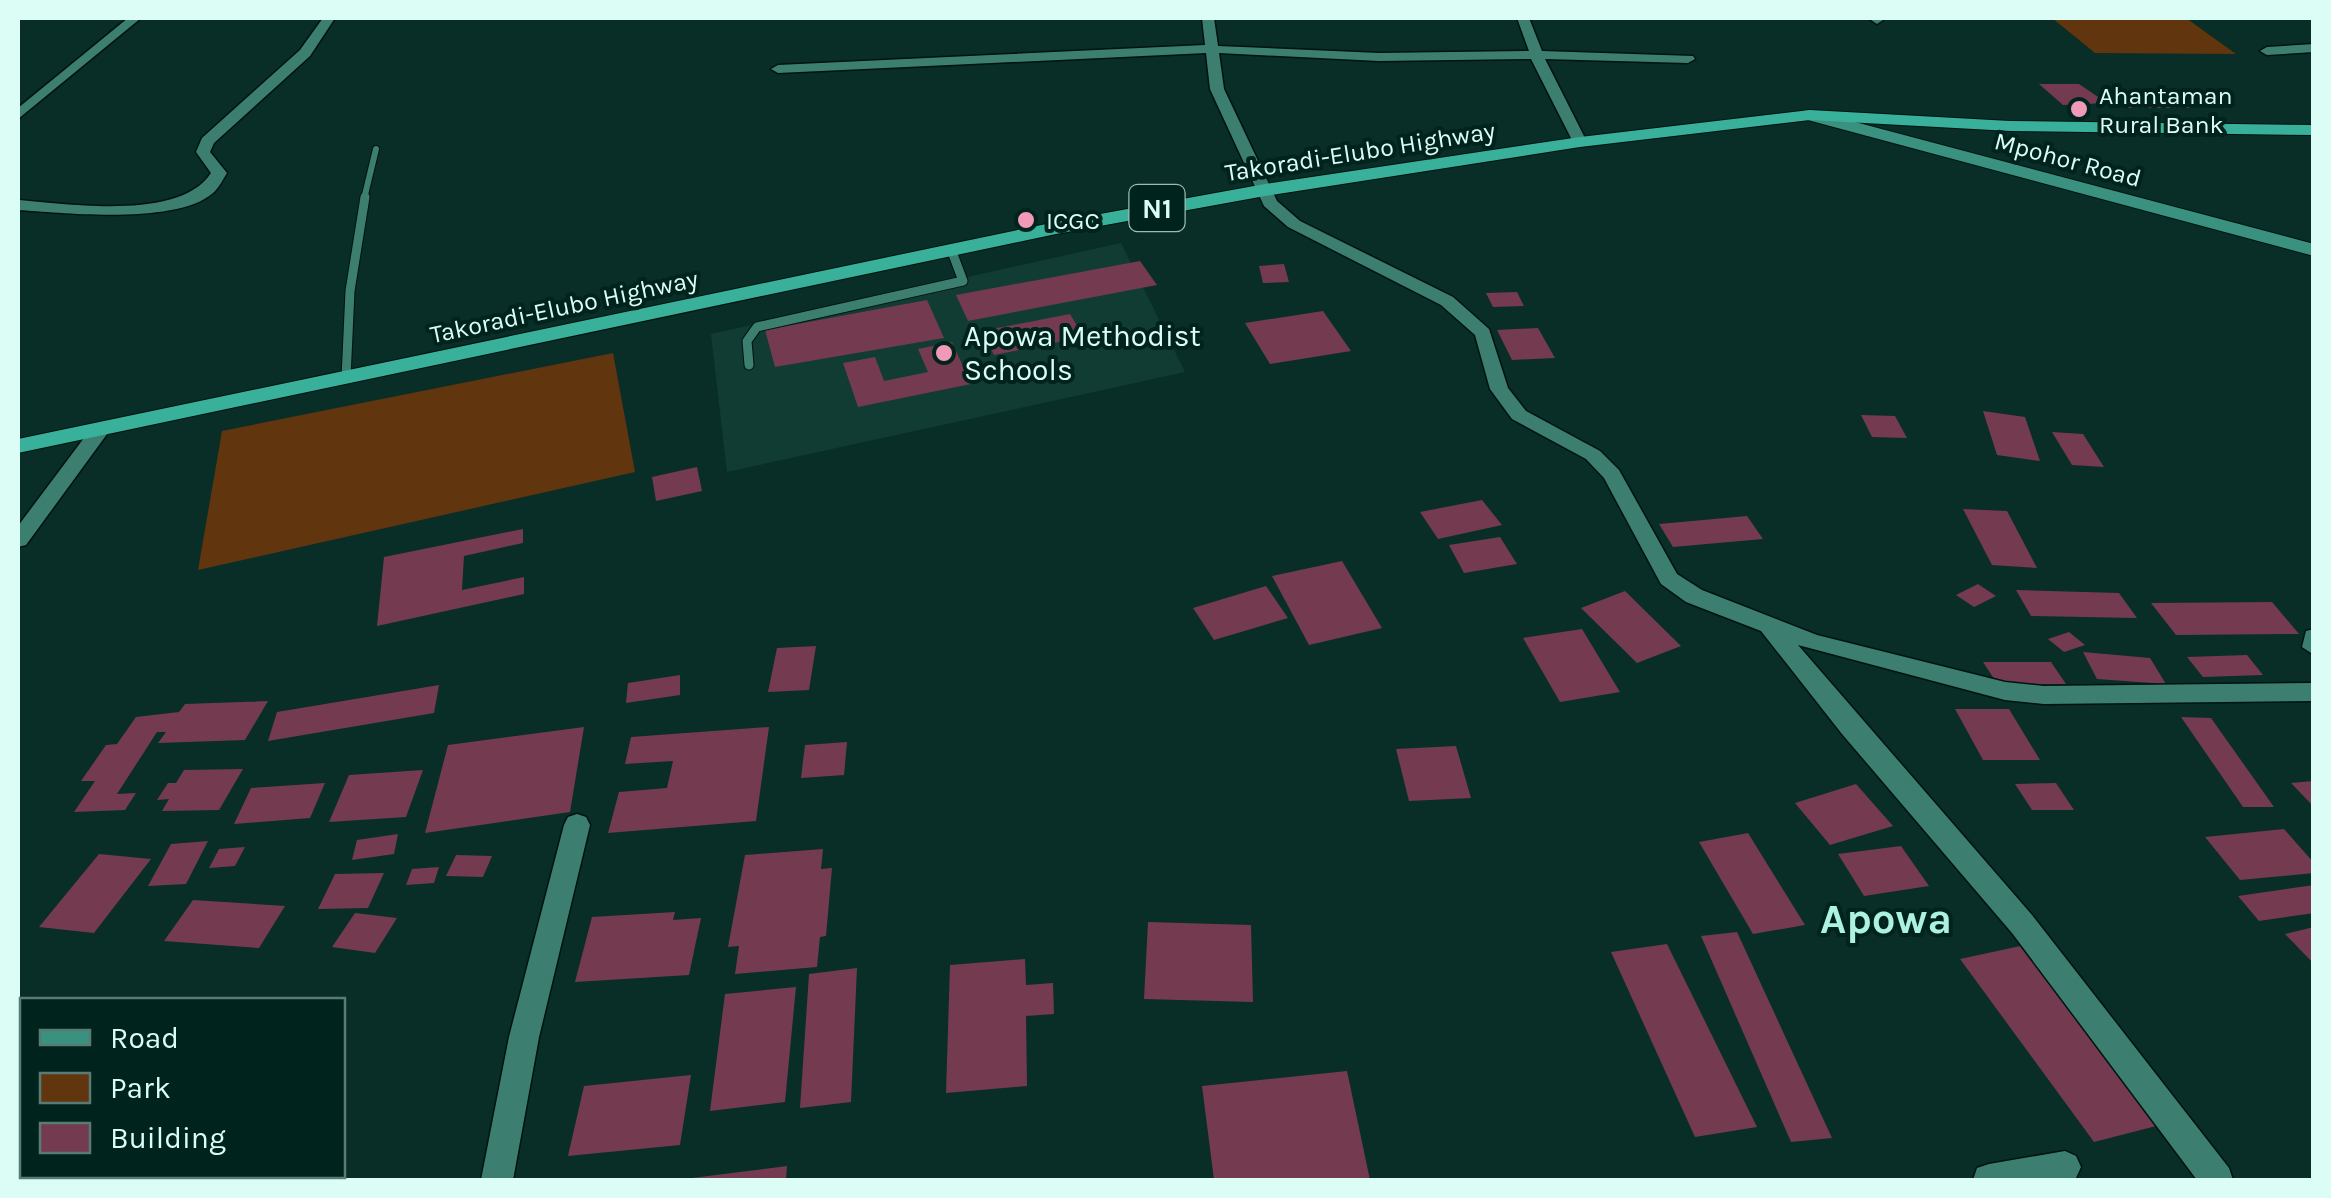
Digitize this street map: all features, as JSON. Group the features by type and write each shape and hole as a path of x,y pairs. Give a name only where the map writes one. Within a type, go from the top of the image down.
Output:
{"highway":[{"name":"Takoradi-Elubo Highway","path":"18,446 950,250 1265,190 1580,142 1810,115 2010,126 2314,130"}],"main road":[{"name":"Mpohor Road","path":"1810,115 2314,250"}],"street":[{"path":"18,115 135,18"},
{"path":"18,204 123,210 173,202 204,192 217,182 219,174 202,152 207,141 305,53 330,18"},
{"path":"1208,18 1217,89 1270,202 1294,224 1447,301 1470,317 1483,332 1499,389 1519,415 1594,455 1612,474 1670,579 1694,596 1858,655 2005,691 2044,695 2314,692"},
{"path":"1523,18 1534,54 1580,142"},
{"path":"2267,51 2314,48"},
{"path":"778,70 1209,49 1379,57 1534,54 1688,58"},
{"path":"18,540 100,430"},
{"path":"1768,625 2022,924 2216,1180"},
{"path":"2314,637 2314,647"},
{"path":"498,1180 524,1036 576,825"},
{"path":"1989,1180 2065,1167"}],"lane":[{"path":"346,378 348,288 360,206 376,149"},
{"path":"748,365 747,342 757,327 956,285 963,281 962,271 950,250"}],"shaded area":[{"name":"Apowa Methodist Schools","path":"1121,243 1185,372 727,472 711,334"}],"green space":[{"path":"2052,18 2186,18 2236,54 2095,53"},
{"path":"613,353 635,472 198,570 222,431"}],"building":[{"path":"2039,84 2079,84 2107,103 2063,105"},
{"path":"2111,92 2172,93 2191,108 2129,108"},
{"path":"1140,261 1157,285 968,321 956,295"},
{"path":"1284,264 1289,282 1263,283 1259,266"},
{"path":"1517,292 1524,306 1493,307 1486,293"},
{"path":"927,300 944,338 775,367 765,330"},
{"path":"1323,311 1351,351 1270,364 1245,323"},
{"path":"1070,314 1084,337 994,355 982,331"},
{"path":"1538,328 1555,358 1512,360 1497,330"},
{"path":"952,342 971,384 858,407 843,363 875,357 884,381 928,372 918,349"},
{"path":"1983,411 2025,417 2040,461 1997,455"},
{"path":"1861,415 1895,416 1907,438 1872,437"},
{"path":"2052,432 2083,434 2104,467 2072,465"},
{"path":"697,467 702,491 656,501 652,477"},
{"path":"1482,500 1502,525 1438,539 1420,512"},
{"path":"1963,509 2007,511 2037,568 1992,565"},
{"path":"1747,516 1763,539 1673,547 1659,524"},
{"path":"523,529 523,543 464,556 462,590 524,577 524,594 377,626 384,557"},
{"path":"1500,537 1517,564 1464,573 1449,545"},
{"path":"1342,561 1382,628 1309,645 1272,576"},
{"path":"1978,584 1996,596 1974,607 1956,595"},
{"path":"1266,586 1288,618 1214,640 1193,608"},
{"path":"2016,590 2119,593 2137,618 2031,616"},
{"path":"1625,591 1681,646 1637,663 1581,608"},
{"path":"2272,602 2299,634 2176,635 2151,603"},
{"path":"1582,629 1620,692 1560,702 1523,638"},
{"path":"2069,632 2085,645 2064,652 2048,639"},
{"path":"816,646 809,690 768,692 777,648"},
{"path":"2083,652 2150,658 2166,684 2097,679"},
{"path":"2247,655 2263,675 2203,677 2187,657"},
{"path":"1983,662 2051,662 2066,684 1998,685"},
{"path":"680,675 680,695 626,703 628,683"},
{"path":"439,685 434,713 268,741 277,712"},
{"path":"268,701 245,740 158,743 166,732 157,732 117,794 136,793 125,810 74,812 95,781 81,781 106,745 117,744 136,717 179,712 185,704"},
{"path":"1955,709 2009,709 2040,760 1983,760"},
{"path":"2181,717 2211,718 2274,807 2243,807"},
{"path":"584,727 570,812 425,833 448,745"},
{"path":"769,727 756,821 608,833 619,792 667,788 673,761 625,764 631,737"},
{"path":"847,742 844,775 801,778 805,745"},
{"path":"1456,746 1471,798 1409,801 1396,749"},
{"path":"243,769 219,810 162,811 169,799 157,800 168,783 176,783 184,770"},
{"path":"423,770 406,817 329,822 349,775"},
{"path":"2314,781 2314,807 2291,783"},
{"path":"325,783 310,818 234,824 251,788"},
{"path":"2056,783 2074,810 2032,810 2015,784"},
{"path":"1856,784 1893,826 1830,845 1795,803"},
{"path":"2284,829 2314,863 2314,873 2240,880 2205,837"},
{"path":"1748,833 1805,925 1753,934 1699,842"},
{"path":"398,834 394,854 352,860 357,840"},
{"path":"208,841 186,884 148,886 171,844"},
{"path":"1901,846 1929,886 1864,896 1838,854"},
{"path":"245,847 235,866 209,868 219,849"},
{"path":"823,849 821,869 832,868 826,936 820,937 817,967 735,974 739,946 728,947 745,855"},
{"path":"99,854 151,859 94,933 39,927"},
{"path":"456,855 492,856 483,877 446,876"},
{"path":"439,867 434,883 406,885 412,869"},
{"path":"384,873 368,908 318,909 335,874"},
{"path":"2314,885 2314,913 2259,921 2238,896"},
{"path":"193,900 285,906 259,948 164,941"},
{"path":"675,912 673,920 701,918 689,975 575,982 592,917"},
{"path":"355,913 397,918 375,953 332,947"},
{"path":"1148,922 1251,925 1253,1002 1144,999"},
{"path":"2314,927 2314,964 2285,934"},
{"path":"1737,932 1832,1138 1791,1142 1701,936"},
{"path":"1667,944 1757,1127 1695,1137 1611,952"},
{"path":"2025,945 2164,1124 2094,1142 1960,959"},
{"path":"1025,959 1026,985 1053,983 1054,1014 1026,1016 1027,1086 946,1093 950,965"},
{"path":"857,968 851,1102 800,1108 809,974"},
{"path":"796,987 785,1102 710,1111 725,994"},
{"path":"1347,1071 1370,1180 1214,1180 1202,1086"},
{"path":"691,1075 680,1145 568,1156 584,1086"},
{"path":"787,1166 786,1180 692,1180 692,1178"},
{"path":"30,1178 140,1178 139,1180"},
{"path":"195,1178 260,1178 259,1180"}],"place":[{"name":"Ahantaman Rural Bank","path":"2079,109"},
{"name":"ICGC","path":"1026,220"},
{"name":"Apowa Methodist Schools","path":"944,353"}],"district":[{"name":"Apowa","path":"1886,918"}]}
